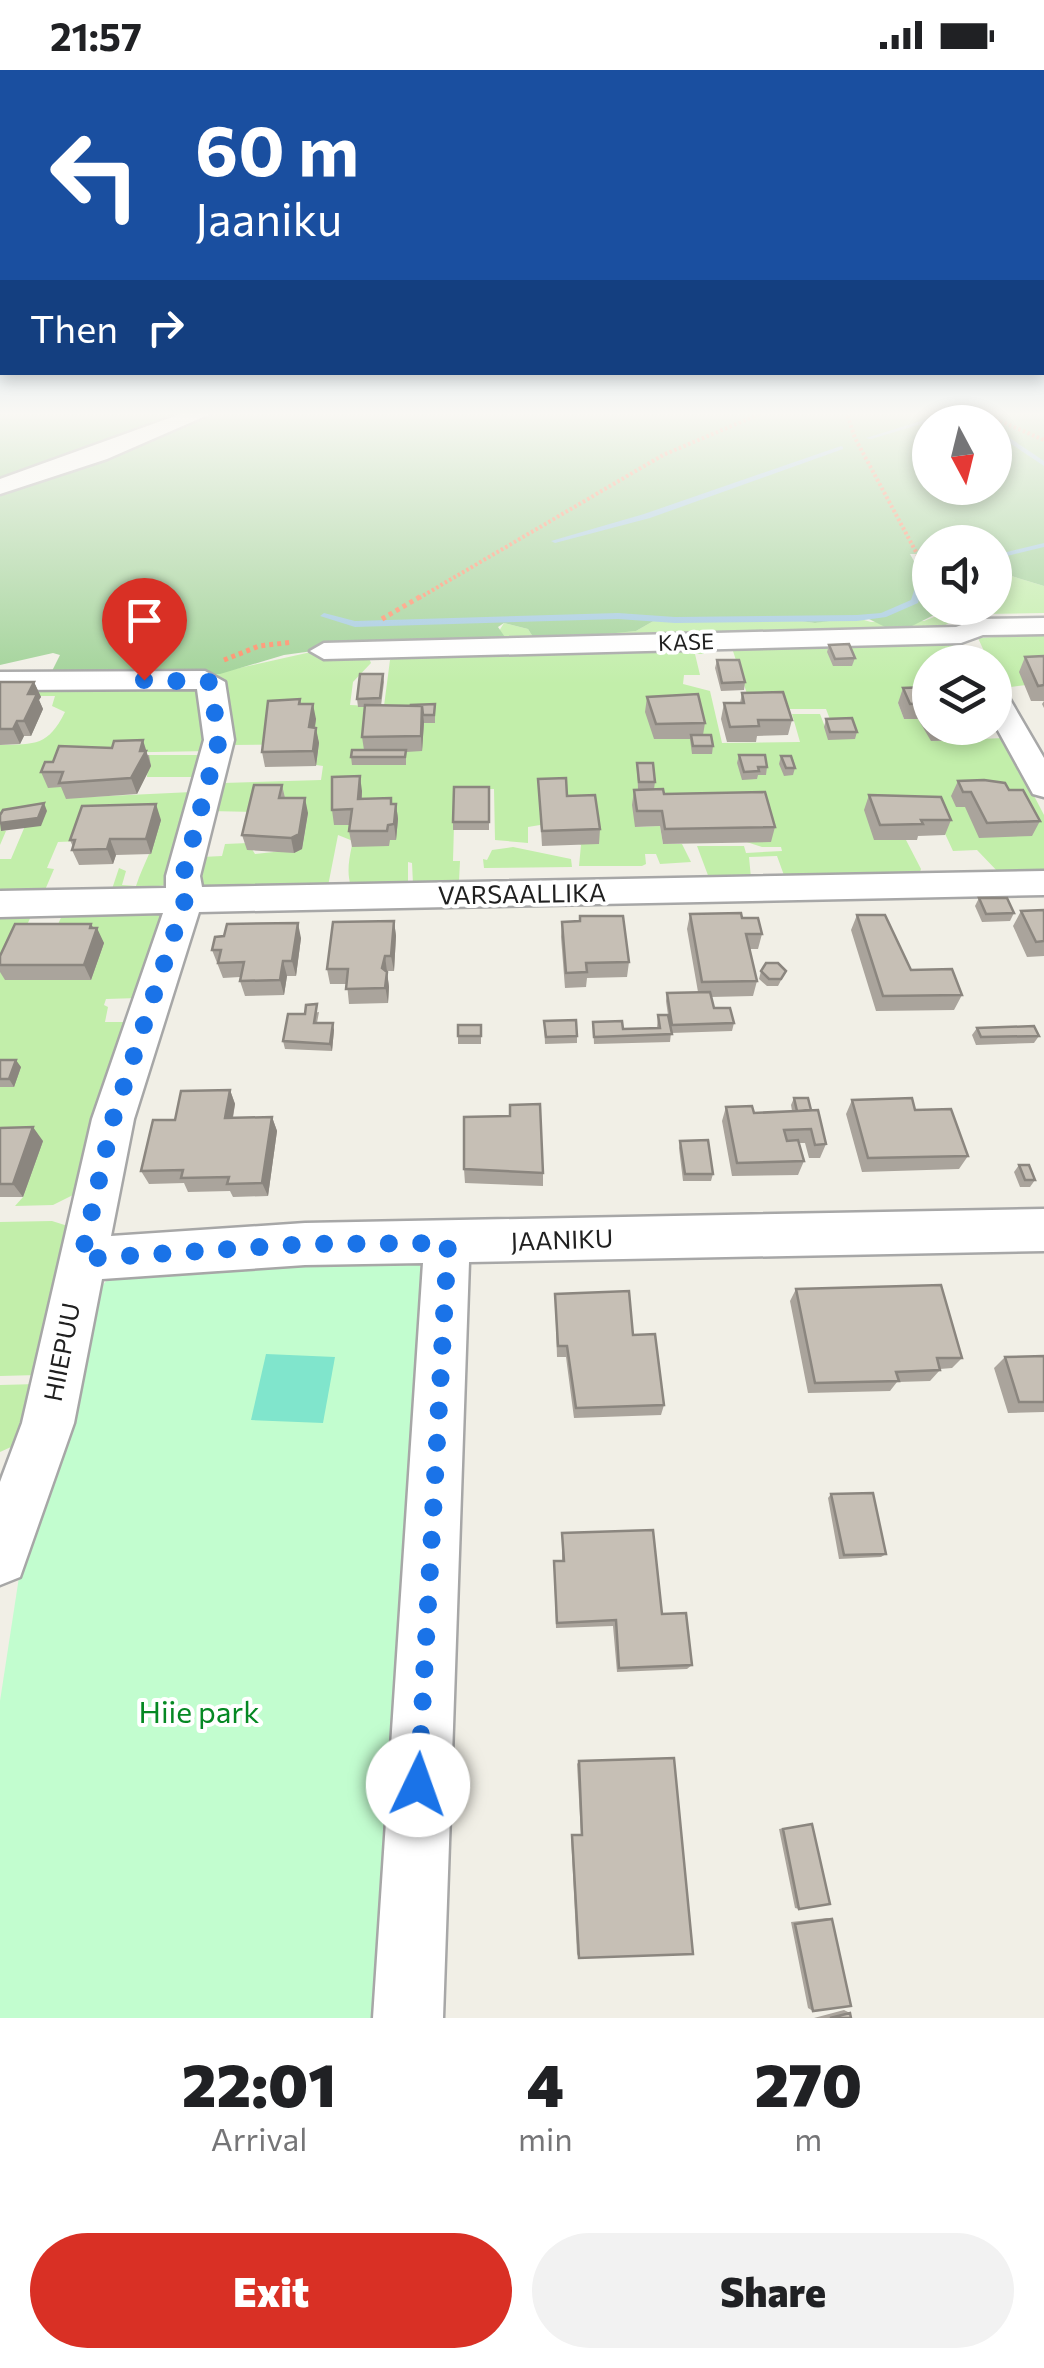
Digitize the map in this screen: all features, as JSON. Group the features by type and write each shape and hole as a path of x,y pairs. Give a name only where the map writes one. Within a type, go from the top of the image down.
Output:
{"street":[{"name":"KASE","path":"311,646 961,635 978,627 1044,626"},
{"path":"961,635 967,645"},
{"path":"0,681 210,682"},
{"name":"HIIEPUU","path":"0,1556 48,1423 113,1119 185,900 183,876 219,740 210,682"},
{"path":"1012,729 1044,787"},
{"name":"VARSAALLIKA","path":"0,904 1044,883"},
{"name":"JAANIKU","path":"81,1259 305,1244 1044,1230"},
{"path":"408,2018 429,1533 448,1243"}],"path":[{"path":"377,622 583,502"},
{"path":"889,502 912,545"},
{"path":"210,682 216,667 228,656 311,646"}],"green space":[{"path":"0,502 1012,505 1012,502 1044,502 1044,586 1012,576 1012,525 912,525 912,626 885,627 863,616 815,623 779,618 657,619 636,631 543,640 533,637 528,629 504,623 498,627 507,640 336,642 320,650 284,655 220,674 57,673 52,671 60,655 53,653 0,665"},
{"path":"1012,576 1044,586 1044,613 1012,614"},
{"path":"850,616 871,622 945,625 324,647 336,642 499,631 504,623 528,629 533,637 636,631 657,619 779,618 815,623"},
{"path":"1044,634 1044,671 1026,685 1012,687 1012,645 981,645 978,638"},
{"path":"944,642 952,645 912,645 912,703 898,703 904,719 912,719 912,745 1008,745 1044,815 1044,874 1000,874 977,850 953,851 935,812 906,840 921,869 919,875 785,878 777,856 749,857 751,878 709,878 697,846 744,846 746,853 782,851 781,847 762,847 633,805 636,827 660,826 663,844 682,844 691,862 660,864 656,854 645,854 646,864 642,866 579,866 581,845 540,825 528,827 528,843 495,840 494,789 455,790 453,861 460,861 459,881 413,884 412,863 408,862 408,884 351,886 353,841 338,835 328,886 204,888 198,884 202,857 222,856 225,844 248,843 255,854 302,849 308,813 209,811 223,783 321,780 323,766 316,765 319,744 232,745 224,680 208,675 320,650 368,656 371,663 353,682 350,705 435,723 384,706 390,660 395,656 701,645 704,654 695,654 700,675 684,675 683,684 710,691 722,743 800,742 792,714 820,714 825,727 831,722 826,709 786,709 748,697 732,648"},
{"path":"201,685 209,751 99,753 66,798 192,792 167,885 111,892 119,868 126,871 122,885 136,886 160,820 82,841 58,842 47,868 54,869 45,890 0,895 0,859 11,859 25,826 1,830 6,831 0,845 0,745 40,741 53,731 65,712 52,706 55,696 29,696 34,687"},
{"path":"149,755 209,755 196,777 147,777"},
{"path":"513,847 571,859 572,867 484,868 483,859 487,860 492,850"},
{"path":"63,913 163,913 138,998 106,999 104,1005 108,1007 105,1022 135,1022 79,1192 53,1205 15,1206 23,1197 42,1141 0,1141 0,914 32,914 27,925 91,980 103,943 56,929"},
{"path":"52,1221 71,1227 38,1375 0,1376 0,1222"},
{"name":"Hiie park","path":"415,1261 423,1269 385,2018 0,2018 0,1701 21,1564 90,1300 108,1279 130,1271"},
{"path":"266,1354 335,1357 323,1423 251,1420"},
{"path":"38,1384 22,1442 0,1452 0,1385"}],"building":[{"path":"849,644 855,658 835,659 829,645"},
{"path":"1044,656 1044,685 1038,686 1025,657"},
{"path":"717,660 739,660 745,682 722,683"},
{"path":"360,674 383,674 380,698 357,699"},
{"path":"0,682 34,682 28,694 37,694 24,721 17,721 13,729 0,729"},
{"path":"903,688 912,688 912,704 910,704"},
{"path":"783,692 792,720 758,720 759,726 730,727 724,703 744,703 742,693"},
{"path":"698,694 705,723 656,724 647,697"},
{"path":"300,699 299,704 313,704 309,727 316,728 313,751 262,752 268,701"},
{"path":"435,704 434,715 423,715 422,706 411,706 411,705"},
{"path":"365,705 422,706 421,736 362,737"},
{"path":"852,718 857,732 830,732 826,719"},
{"path":"691,735 711,735 713,746 693,746"},
{"path":"143,740 140,751 146,751 131,778 59,783 63,772 41,772 45,762 53,762 59,746 112,748 114,741"},
{"path":"352,750 406,750 405,757 351,757"},
{"path":"739,755 765,755 767,767 744,772"},
{"path":"781,756 791,756 795,768 786,768"},
{"path":"637,763 653,763 655,782 639,782"},
{"path":"360,776 358,799 391,798 391,804 396,804 394,824 388,825 387,831 349,831 352,809 332,810 332,777"},
{"path":"566,778 567,796 595,795 600,829 542,831 538,779"},
{"path":"958,781 1005,783 1009,790 1023,790 1040,821 987,823 971,792 963,792"},
{"path":"254,785 282,785 279,798 305,798 299,834 291,838 242,835"},
{"path":"454,787 489,787 489,822 453,822"},
{"path":"663,789 664,794 765,792 775,827 665,829 662,811 637,811 634,790"},
{"path":"869,795 941,797 951,820 880,825"},
{"path":"44,803 38,818 0,823 3,810"},
{"path":"156,804 146,839 110,839 107,849 72,850 75,840 70,840 82,806"},
{"path":"979,898 1007,898 1014,913 986,914"},
{"path":"1044,910 1044,941 1036,942 1021,911"},
{"path":"741,913 742,918 758,918 762,934 746,934 757,981 702,982 690,914"},
{"path":"857,915 885,915 911,970 952,969 962,995 883,996"},
{"path":"580,916 623,916 629,962 586,963 587,972 566,973 562,922 580,921"},
{"path":"394,921 391,956 385,956 382,968 387,972 385,988 346,989 348,969 327,969 333,922"},
{"path":"298,923 292,961 283,961 280,980 240,981 244,962 218,963 221,950 212,950 215,937 224,936 227,924"},
{"path":"15,924 91,924 90,928 97,928 84,965 0,965 0,956"},
{"path":"766,963 778,963 786,971 781,979 769,979 761,971"},
{"path":"710,992 714,1008 730,1008 734,1023 672,1025 667,993"},
{"path":"317,1004 314,1023 333,1023 330,1044 283,1041 288,1014 305,1014 306,1005"},
{"path":"658,1015 668,1015 672,1034 594,1037 593,1022 622,1021 623,1029 660,1028"},
{"path":"576,1020 577,1036 546,1037 544,1021"},
{"path":"458,1025 481,1025 481,1036 458,1036"},
{"path":"1034,1026 1039,1036 981,1037 977,1028"},
{"path":"0,1060 16,1060 9,1079 0,1079"},
{"path":"230,1090 225,1118 272,1117 262,1183 227,1184 229,1177 181,1178 183,1170 141,1171 153,1120 175,1120 181,1091"},
{"path":"794,1098 808,1098 811,1110 797,1111"},
{"path":"912,1098 915,1110 951,1109 968,1156 868,1158 852,1100"},
{"path":"540,1104 543,1173 464,1169 464,1117 510,1116 510,1105"},
{"path":"752,1106 754,1113 818,1110 826,1144 815,1145 811,1129 784,1130 787,1141 798,1140 804,1161 737,1163 726,1107"},
{"path":"33,1127 13,1184 0,1184 0,1128"},
{"path":"708,1140 713,1174 685,1174 680,1141"},
{"path":"1019,1165 1029,1165 1035,1180 1025,1180"},
{"path":"941,1285 962,1358 937,1358 940,1370 896,1372 899,1381 815,1383 796,1289"},
{"path":"629,1291 633,1335 655,1334 664,1405 576,1408 567,1346 558,1346 555,1294"},
{"path":"1044,1356 1044,1402 1019,1402 1005,1357"},
{"path":"873,1493 886,1554 844,1555 831,1494"},
{"path":"653,1530 662,1614 686,1613 692,1665 619,1668 616,1620 557,1623 554,1561 564,1561 562,1533"},
{"path":"674,1758 693,1954 579,1958 572,1835 582,1835 579,1761"},
{"path":"812,1824 830,1904 799,1909 783,1829"},
{"path":"832,1919 851,2006 813,2011 795,1924"}],"waterway":[{"path":"555,541 687,502"},
{"path":"1012,553 1044,545"},
{"path":"324,616 355,624 618,616 675,620 857,618 883,615 912,602"}],"route":[{"path":"144,680 210,682 218,708 219,740 183,876 185,900 176,938 113,1119 81,1259 305,1244 448,1243 418,1785"}]}
